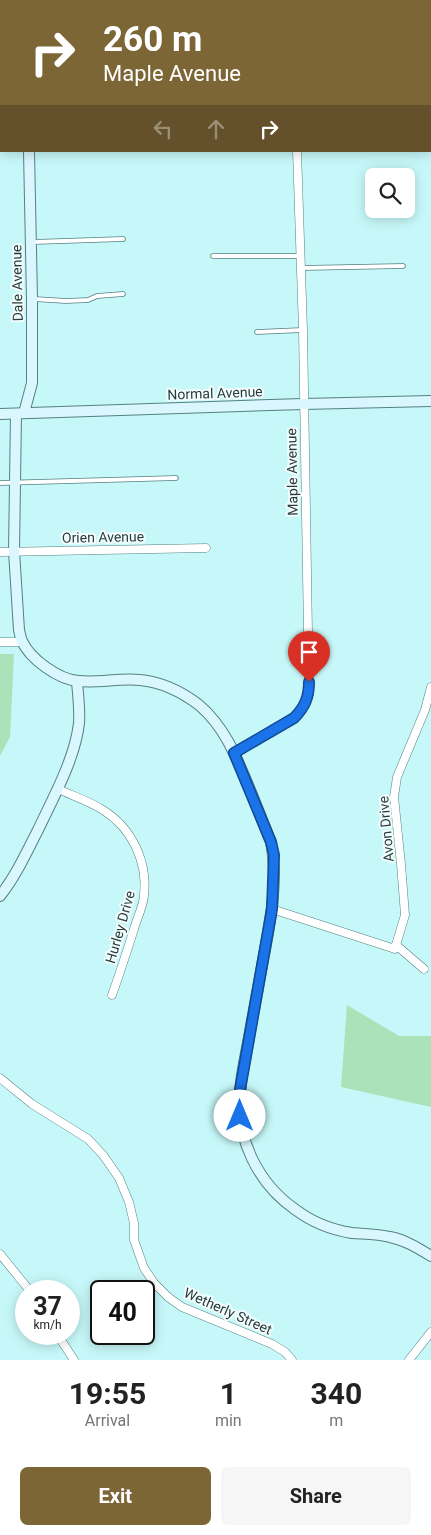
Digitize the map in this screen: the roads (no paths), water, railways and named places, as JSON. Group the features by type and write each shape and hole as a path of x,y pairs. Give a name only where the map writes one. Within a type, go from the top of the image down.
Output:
{"street":[{"name":"Dale Avenue","path":"22,642 19,630 14,551 14,482 20,414 32,383 29,152"},
{"name":"Maple Avenue","path":"234,753 294,718 304,706 309,694 303,330 297,152"},
{"name":"Normal Avenue","path":"0,414 431,401"},
{"name":"Orien Avenue","path":"0,552 206,548"},
{"path":"0,642 22,642 30,653 45,667 61,676 77,681 138,680 164,686 198,704 224,734 234,753 271,842 274,855 272,909 240,1090 242,1128 249,1152 261,1175 278,1195 298,1212 321,1224 350,1232 392,1237 411,1244 431,1256"},
{"path":"0,896 21,864 58,789 73,748 79,723 77,681"},
{"name":"Avon Drive","path":"396,945 405,915 394,796 397,776 425,710 431,687"},
{"name":"Hurley Drive","path":"58,789 95,805 119,823 134,843 143,867 144,898 112,995"},
{"path":"272,909 395,949 396,945 424,969"},
{"name":"Wetherly Street","path":"0,1078 32,1104 88,1139 103,1155 118,1178 129,1202 134,1223 134,1240 144,1268 168,1297 182,1306 272,1344 285,1352 292,1360"},
{"path":"0,1254 21,1280"},
{"path":"408,1360 431,1332"},
{"path":"64,1345 74,1360"}],"lane":[{"path":"31,242 123,239"},
{"path":"213,256 301,256"},
{"path":"301,268 403,266"},
{"path":"32,299 88,300 97,296 123,294"},
{"path":"257,332 303,330"},
{"path":"0,483 176,478"}]}
